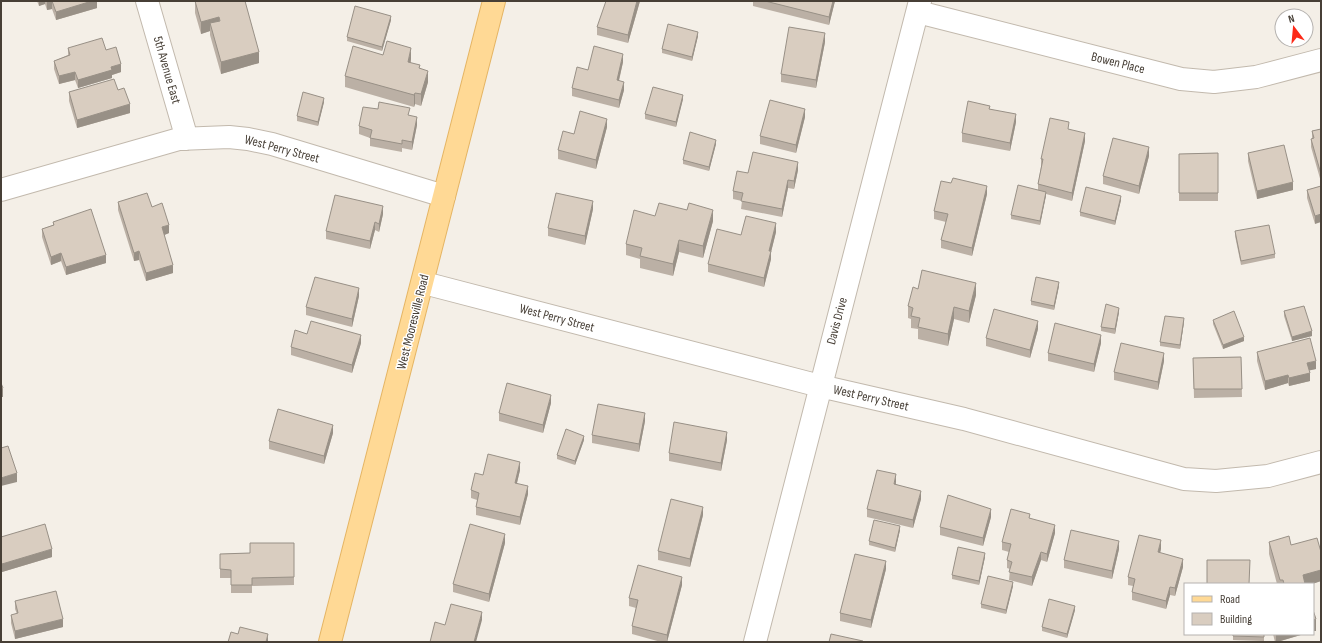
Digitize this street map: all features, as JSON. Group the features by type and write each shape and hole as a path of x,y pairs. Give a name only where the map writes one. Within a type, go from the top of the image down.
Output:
{"main road":[{"name":"West Mooresville Road","path":"330,642 424,283 444,196 494,1"}],"street":[{"name":"5th Avenue East","path":"147,1 188,139"},
{"name":"Bowen Place","path":"919,6 1181,80 1214,82 1256,77 1321,60"},
{"name":"Davis Drive","path":"755,642 919,6"},
{"name":"West Perry Street","path":"1,190 179,139 222,137 248,139 444,196"},
{"name":"West Perry Street","path":"424,283 820,386 964,420 1184,479 1216,481 1268,476 1321,462"}],"building":[{"path":"52,1 92,1 56,12"},
{"path":"195,1 245,1 259,52 221,62 210,23 220,21 219,17 201,22"},
{"path":"606,1 637,1 628,35 597,27"},
{"path":"765,1 833,1 829,17"},
{"path":"355,6 391,16 382,47 347,37"},
{"path":"668,24 698,32 692,57 662,49"},
{"path":"789,27 825,33 816,80 781,74"},
{"path":"102,38 106,50 116,47 121,64 111,67 112,70 78,80 75,72 59,76 54,61 70,55 68,48"},
{"path":"387,41 411,48 408,62 420,65 419,68 428,71 421,94 415,93 414,95 345,76 353,46 383,55"},
{"path":"594,46 623,54 617,80 624,82 619,100 572,88 577,67 588,70"},
{"path":"114,79 118,90 124,88 130,104 77,120 69,92"},
{"path":"653,87 683,95 676,122 645,114"},
{"path":"303,92 324,98 318,122 297,116"},
{"path":"770,100 805,109 796,145 760,136"},
{"path":"968,101 990,106 989,109 1016,114 1010,143 962,133"},
{"path":"379,102 410,108 408,115 417,117 412,142 402,140 402,144 370,138 372,130 359,126 363,107 378,109"},
{"path":"580,111 607,119 596,160 558,150 563,131 574,134"},
{"path":"1050,118 1069,122 1068,129 1085,133 1072,193 1038,184 1043,159 1041,159"},
{"path":"1321,129 1321,174 1311,139 1314,138 1312,131"},
{"path":"690,132 716,140 709,167 683,160"},
{"path":"1113,138 1149,147 1139,186 1103,176"},
{"path":"1284,145 1293,182 1257,191 1248,153"},
{"path":"753,152 798,162 794,181 788,180 782,209 741,201 743,193 733,191 737,171 748,173"},
{"path":"1218,153 1218,193 1179,193 1179,154"},
{"path":"953,178 987,186 972,248 941,240 948,214 934,211 941,181 951,183"},
{"path":"1018,185 1046,192 1040,221 1011,215"},
{"path":"1321,186 1321,214 1315,216 1307,190"},
{"path":"1086,187 1121,196 1115,221 1080,212"},
{"path":"147,193 152,207 162,203 169,225 162,227 173,265 146,273 139,251 134,253 118,202"},
{"path":"556,193 593,201 585,236 548,228"},
{"path":"335,195 383,206 379,224 375,222 370,241 326,231"},
{"path":"659,203 687,210 689,203 713,210 703,246 679,240 673,264 640,256 642,248 626,244 634,210 655,216"},
{"path":"91,209 106,255 66,267 61,253 51,257 42,229 54,225 53,222"},
{"path":"746,216 776,223 764,278 708,264 717,229 741,235"},
{"path":"1269,225 1275,254 1241,261 1235,231"},
{"path":"922,270 976,283 969,311 954,307 948,334 918,327 920,318 911,316 913,308 908,306 913,287 918,289"},
{"path":"315,277 359,288 352,319 306,307"},
{"path":"1036,277 1059,282 1054,306 1031,301"},
{"path":"1106,304 1119,308 1115,329 1101,327"},
{"path":"1304,306 1312,331 1292,337 1284,311"},
{"path":"994,309 1038,321 1030,350 986,338"},
{"path":"1234,311 1244,337 1223,345 1213,320"},
{"path":"1165,316 1184,318 1180,345 1160,342"},
{"path":"311,321 361,335 352,365 291,347 295,330 307,334"},
{"path":"1055,323 1101,335 1094,364 1048,353"},
{"path":"1310,338 1316,361 1307,363 1310,373 1289,378 1288,375 1265,381 1257,352"},
{"path":"1121,343 1164,353 1158,382 1114,372"},
{"path":"1241,357 1242,389 1194,389 1193,358"},
{"path":"507,383 551,395 543,425 499,413"},
{"path":"598,404 645,413 639,444 592,435"},
{"path":"278,409 333,425 324,456 269,441"},
{"path":"674,422 727,432 721,463 669,453"},
{"path":"566,429 584,436 575,461 557,455"},
{"path":"8,446 17,473 1,478 1,448"},
{"path":"488,454 520,462 515,483 528,486 520,517 476,507 479,493 471,490 475,473 483,475"},
{"path":"877,470 896,474 894,484 921,491 913,520 867,509"},
{"path":"948,495 991,509 983,538 940,527"},
{"path":"671,499 703,507 690,559 658,551"},
{"path":"1011,509 1030,514 1029,518 1055,525 1047,554 1041,552 1032,577 1009,572 1012,562 1007,560 1011,544 1002,542"},
{"path":"874,520 900,526 895,548 869,541"},
{"path":"45,524 52,549 2,564 1,537"},
{"path":"470,524 505,534 489,594 453,584"},
{"path":"1071,530 1119,541 1112,571 1064,560"},
{"path":"1139,535 1161,540 1158,552 1183,559 1175,588 1170,587 1166,601 1132,592 1135,579 1128,577"},
{"path":"1289,536 1291,545 1317,538 1321,552 1321,570 1303,575 1305,583 1284,583 1283,580 1280,580 1269,542"},
{"path":"250,543 294,543 294,577 252,578 252,585 231,585 231,570 220,569 220,554 250,553"},
{"path":"958,547 985,553 979,581 952,575"},
{"path":"855,554 886,561 871,620 840,613"},
{"path":"1207,560 1250,560 1249,583 1207,583"},
{"path":"638,565 682,577 667,635 632,626 638,600 629,598"},
{"path":"988,576 1013,582 1006,610 981,604"},
{"path":"56,591 63,619 15,631 11,615 18,613 15,601"},
{"path":"1049,599 1075,606 1067,634 1042,627"},
{"path":"451,604 482,612 474,642 430,642 435,622 445,625"},
{"path":"240,627 268,634 266,642 228,642 231,632 238,634"},
{"path":"831,634 863,641 863,642 829,642"},
{"path":"1264,635 1264,637 1233,636"}]}
